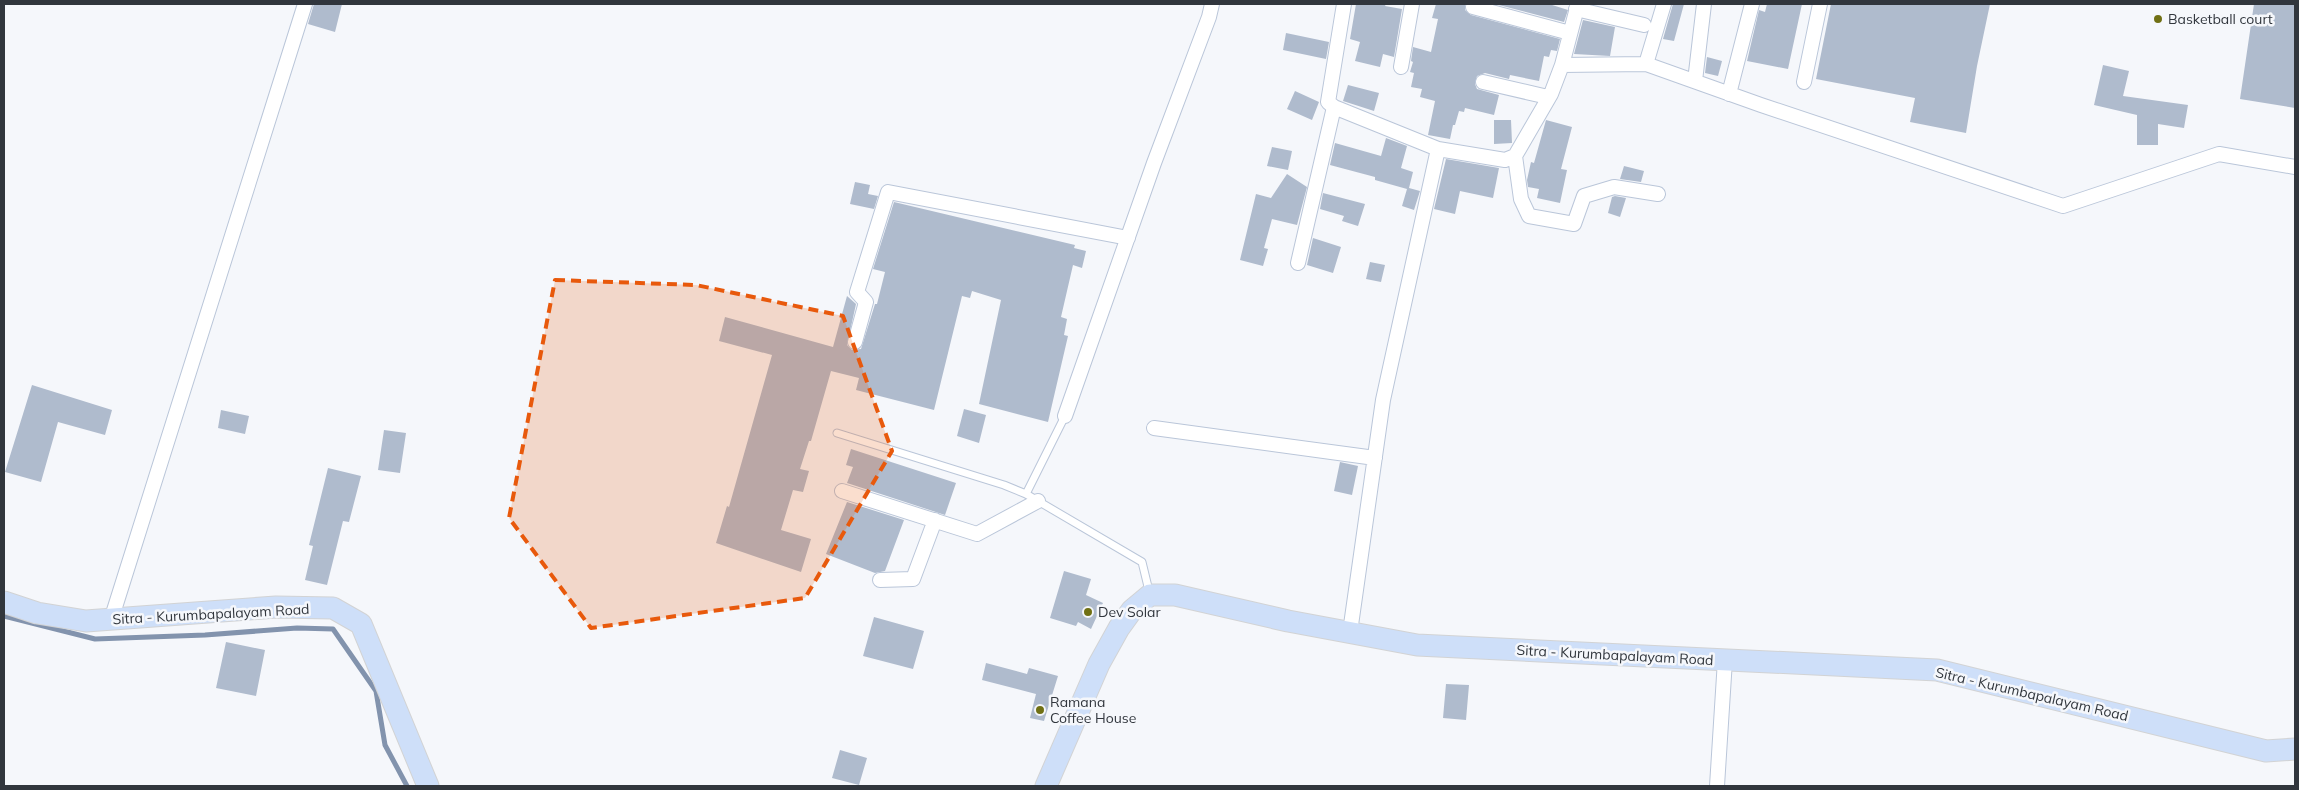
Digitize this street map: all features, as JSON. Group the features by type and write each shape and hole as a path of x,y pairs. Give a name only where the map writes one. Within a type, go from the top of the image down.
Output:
{"main road":[{"name":"Sitra - Kurumbapalayam Road","path":"1150,595 1175,596 1417,645 1937,670 2266,750 2295,749"},
{"path":"1046,786 1099,664 1119,628 1132,610 1150,595"},
{"name":"Sitra - Kurumbapalayam Road","path":"4,602 37,613 86,621 276,607 333,608 361,624 428,786"}],"street":[{"path":"111,620 305,4"},
{"path":"1066,416 1128,238 1209,17 1212,4"},
{"path":"1344,4 1328,102 1334,108 1438,149 1505,160 1515,156"},
{"path":"1401,67 1412,4"},
{"path":"1646,64 1664,4"},
{"path":"1695,81 1704,4"},
{"path":"1729,94 1752,4"},
{"path":"1804,82 1820,4"},
{"path":"1644,25 1577,6 1562,65 1548,97 1515,156 1521,199 1529,216 1574,224 1584,196 1614,187 1658,194"},
{"path":"1473,8 1570,33"},
{"path":"1562,65 1646,64 1729,94 2062,206 2219,154 2295,167"},
{"path":"1483,82 1548,97"},
{"path":"1298,264 1334,108"},
{"path":"1350,632 1383,400 1438,149"},
{"path":"855,342 866,302 856,292 888,192 1128,238"},
{"path":"1154,428 1375,458"},
{"path":"842,490 978,534 1032,498"},
{"path":"880,580 913,579 935,520"},
{"path":"1717,786 1725,660"}],"lane":[{"path":"1032,498 1066,416"},
{"path":"837,433 1004,485 1032,498 1142,562 1150,595"}],"highlighted area":[{"path":"555,280 696,285 843,316 892,451 805,598 591,628 509,518"}],"building":[{"path":"314,4 342,4 335,32 308,24"},
{"path":"1356,4 1386,4 1385,6 1402,9 1394,57 1383,54 1380,67 1355,61 1360,42 1350,39"},
{"path":"1436,4 1465,4 1465,10 1471,15 1560,39 1557,51 1551,50 1549,57 1544,56 1539,81 1510,75 1509,79 1485,73 1477,76 1475,84 1477,89 1499,95 1494,115 1465,108 1464,112 1459,111 1450,139 1428,135 1435,101 1420,97 1422,89 1411,87 1414,73 1410,72 1413,62 1411,61 1413,47 1431,52 1438,19 1432,18"},
{"path":"1495,4 1549,4 1568,10 1564,22"},
{"path":"1673,4 1684,4 1674,41 1663,39"},
{"path":"1767,4 1802,4 1788,69 1747,61 1759,10 1765,12"},
{"path":"1831,4 1990,4 1966,133 1910,122 1915,98 1816,79"},
{"path":"2254,4 2295,4 2295,108 2240,99"},
{"path":"1583,20 1615,27 1610,56 1574,54"},
{"path":"1286,33 1329,42 1326,59 1283,50"},
{"path":"1707,57 1722,61 1718,76 1705,73"},
{"path":"2103,65 2129,71 2123,96 2188,105 2184,128 2158,124 2158,145 2137,145 2137,115 2094,105"},
{"path":"1348,85 1379,93 1374,111 1343,101"},
{"path":"1295,91 1319,102 1312,120 1287,109"},
{"path":"1494,120 1511,120 1512,143 1494,144"},
{"path":"1546,120 1572,127 1561,169 1567,170 1560,203 1537,198 1539,189 1528,187 1527,180 1531,162 1534,163"},
{"path":"1386,138 1407,146 1401,168 1413,172 1409,188 1420,191 1414,210 1402,206 1407,189 1375,180 1375,177 1330,165 1335,143 1381,156"},
{"path":"1272,147 1292,151 1288,170 1267,166"},
{"path":"1446,159 1499,168 1493,198 1460,191 1455,214 1434,209"},
{"path":"1624,166 1644,171 1641,182 1620,179"},
{"path":"1287,174 1307,187 1297,225 1272,219 1264,248 1268,249 1263,266 1240,260 1256,194 1271,198"},
{"path":"855,182 870,185 868,194 878,196 874,209 850,204"},
{"path":"1323,193 1365,204 1358,226 1342,221 1344,216 1320,209"},
{"path":"1612,197 1626,198 1620,217 1608,213"},
{"path":"894,202 1075,245 1074,248 1086,251 1082,268 1073,265 1061,317 1067,319 1064,335 1068,336 1048,422 979,404 1001,300 972,291 970,298 962,296 934,410 856,390 859,378 831,371 811,441 809,441 800,469 809,471 803,492 793,490 781,530 811,539 801,572 716,543 727,506 729,507 772,355 719,341 725,317 833,347 847,296 856,304 847,345 852,350 861,349 875,304 877,304 885,272 873,269"},
{"path":"1313,238 1341,247 1333,273 1307,265"},
{"path":"1370,262 1385,265 1381,282 1366,279"},
{"path":"32,385 112,410 105,435 58,422 41,482 5,472"},
{"path":"964,409 986,415 979,443 957,436"},
{"path":"221,410 249,416 245,434 218,428"},
{"path":"384,430 406,433 400,473 378,470"},
{"path":"851,449 956,483 945,515 847,483 853,467 846,465"},
{"path":"1340,462 1358,466 1352,495 1334,491"},
{"path":"328,468 361,476 349,522 343,521 327,585 305,580 313,546 309,545"},
{"path":"847,502 904,520 885,571 875,573 826,554"},
{"path":"1064,571 1091,579 1086,595 1103,603 1091,629 1078,622 1076,626 1050,618"},
{"path":"874,617 924,631 913,669 863,656"},
{"path":"226,642 265,650 256,696 216,688"},
{"path":"986,663 1027,674 1029,668 1058,676 1044,721 1030,718 1036,694 982,680"},
{"path":"1446,684 1469,685 1466,720 1443,718"},
{"path":"840,750 867,758 859,785 832,778"}],"waterway":[{"path":"4,616 95,639 205,635 297,628 333,629 376,691 385,745 407,786"}],"place":[{"name":"Basketball court","path":"2158,19"},
{"name":"Dev Solar","path":"1088,612"},
{"name":"Ramana Coffee House","path":"1040,710"}]}
